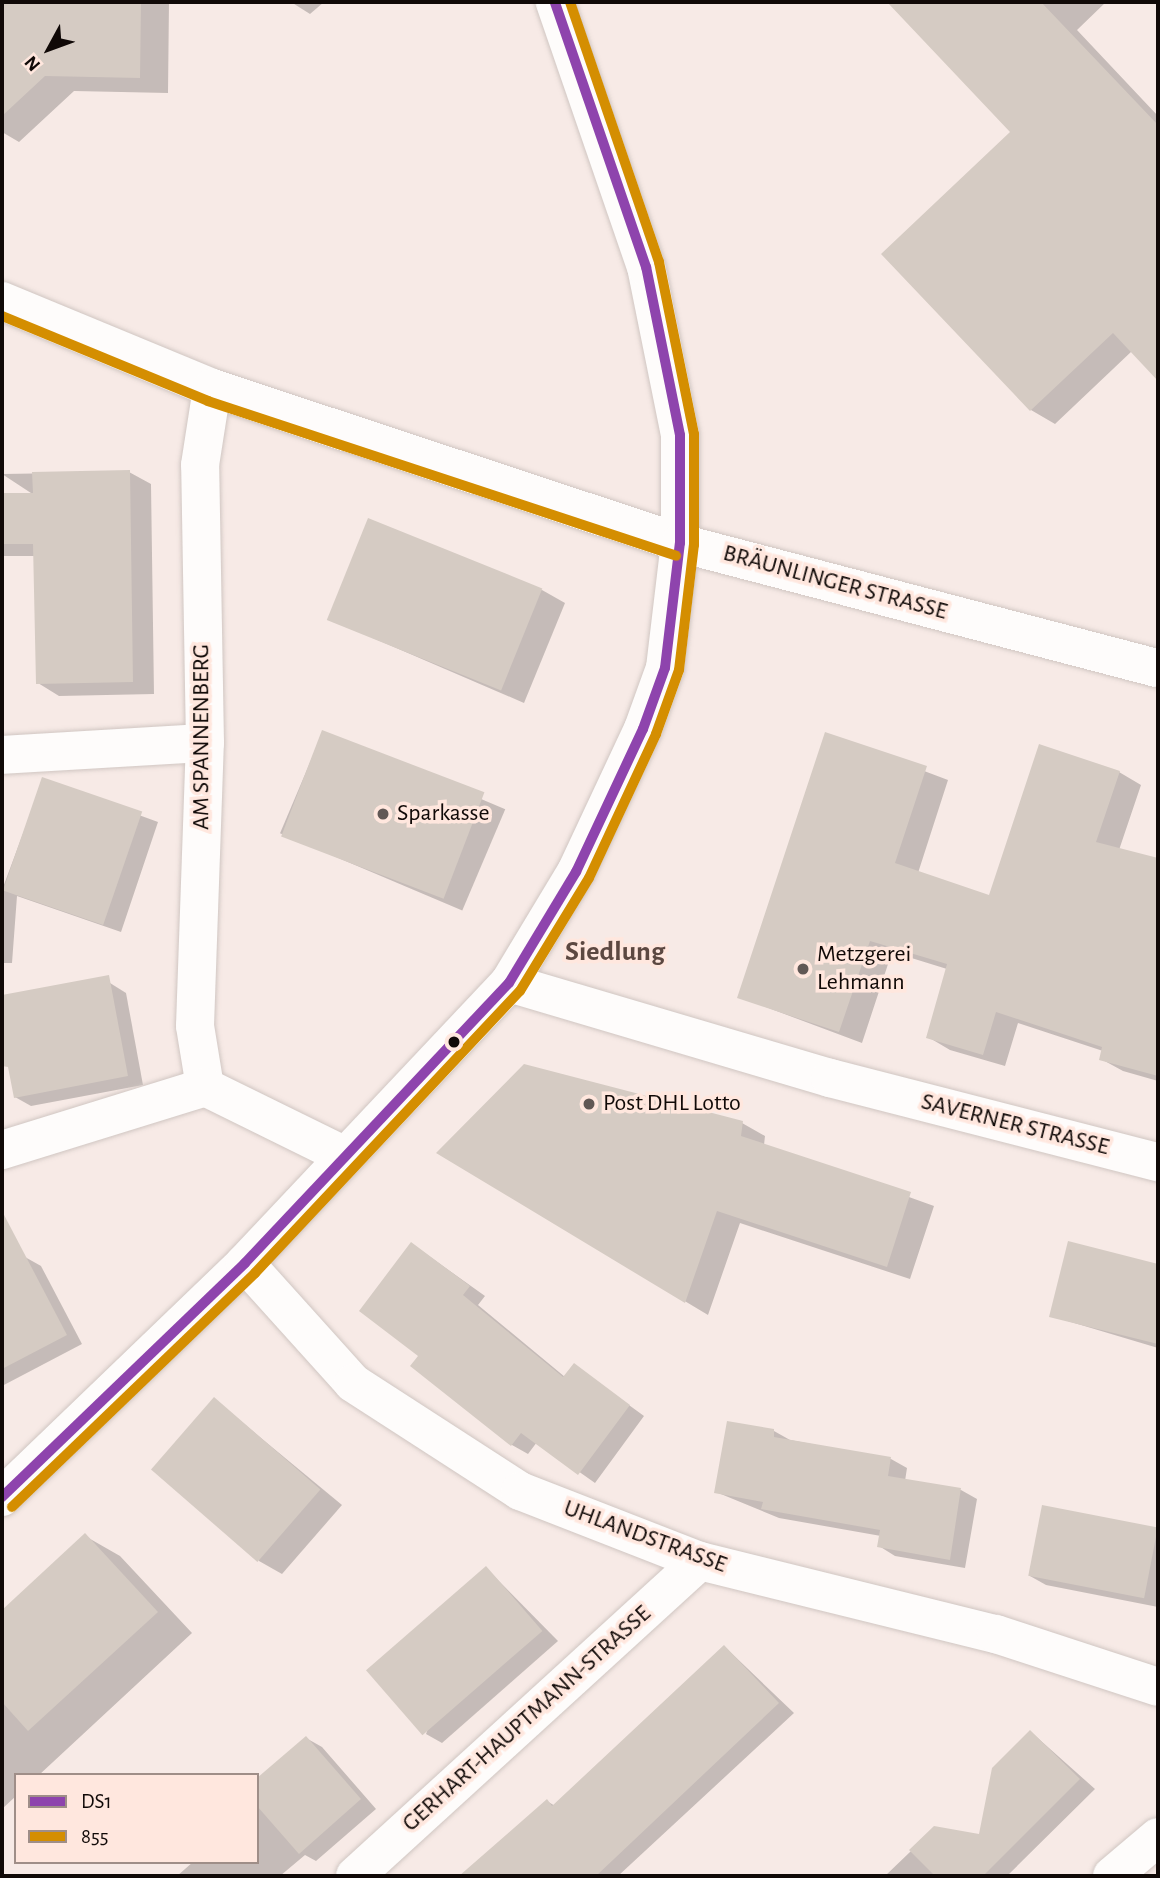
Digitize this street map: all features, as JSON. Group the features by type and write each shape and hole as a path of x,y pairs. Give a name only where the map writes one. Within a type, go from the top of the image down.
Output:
{"street":[{"path":"2,1497 246,1264 509,983 576,872 643,729 665,668 680,543 680,435 646,267 555,2"},
{"name":"BRÄUNLINGER STRASSE","path":"2,301 212,388 680,543 1158,668"},
{"name":"AM SPANNENBERG","path":"205,1087 195,1026 205,743 200,465 212,388"},
{"path":"2,755 205,743"},
{"name":"SAVERNER STRASSE","path":"509,983 830,1078 1158,1162"},
{"path":"2,1150 205,1087 345,1156"},
{"name":"UHLANDSTRASSE","path":"246,1264 353,1383 520,1491 700,1561 996,1634 1158,1687"},
{"name":"GERHART-HAUPTMANN-STRASSE","path":"355,1876 700,1561"},
{"path":"1112,1876 1158,1837"}],"building":[{"path":"2,2 141,2 140,78 45,76 2,116"},
{"path":"887,2 1041,2 1158,125 1158,381 1113,333 1030,411 881,254 1010,132"},
{"path":"130,470 133,682 36,684 33,544 2,544 2,493 33,493 32,472"},
{"path":"368,518 542,588 501,690 327,620"},
{"name":"Sparkasse","path":"322,730 484,792 444,899 281,836"},
{"path":"825,732 927,766 895,863 989,895 1039,744 1120,771 1096,842 1158,858 1158,1076 1099,1060 1102,1047 996,1012 983,1055 926,1038 947,964 870,941 839,1032 737,998"},
{"path":"42,777 142,812 103,925 3,890"},
{"path":"109,975 128,1076 14,1098 8,1067 2,1066 2,995"},
{"path":"524,1064 743,1121 741,1136 911,1192 887,1267 717,1211 685,1303 436,1153"},
{"path":"2,1211 67,1335 2,1369"},
{"path":"1068,1241 1158,1264 1158,1344 1049,1317"},
{"path":"411,1242 470,1286 463,1295 563,1377 574,1363 630,1405 578,1475 521,1433 511,1446 410,1366 418,1356 359,1311"},
{"path":"214,1397 320,1490 257,1562 151,1469"},
{"path":"727,1421 774,1429 774,1437 891,1457 888,1476 961,1488 950,1560 877,1547 880,1530 761,1509 763,1502 714,1493"},
{"path":"1042,1505 1158,1528 1144,1598 1028,1576"},
{"path":"85,1533 158,1612 28,1731 2,1702 2,1610"},
{"path":"486,1566 542,1631 422,1735 366,1670"},
{"path":"724,1645 779,1703 596,1876 459,1876 547,1799 552,1806"},
{"path":"1030,1730 1080,1779 983,1876 935,1876 909,1850 934,1826 979,1834 992,1768"},
{"path":"306,1736 361,1799 299,1854 259,1808 259,1776"}],"transit line":[{"name":"DS1","path":"2,1497 245,1263 509,983 576,872 643,729 665,668 680,543 680,435 646,267 555,2"},
{"name":"855","path":"12,1507 255,1273 520,991 589,878 656,734 679,670 694,545 694,434 659,262 570,2"},
{"name":"855","path":"2,316 208,401 676,556"}],"place":[{"name":"Sparkasse","path":"383,814"},
{"name":"Metzgerei Lehmann","path":"803,969"},
{"name":"Post DHL Lotto","path":"589,1104"}],"district":[{"name":"Siedlung","path":"615,952"}]}
